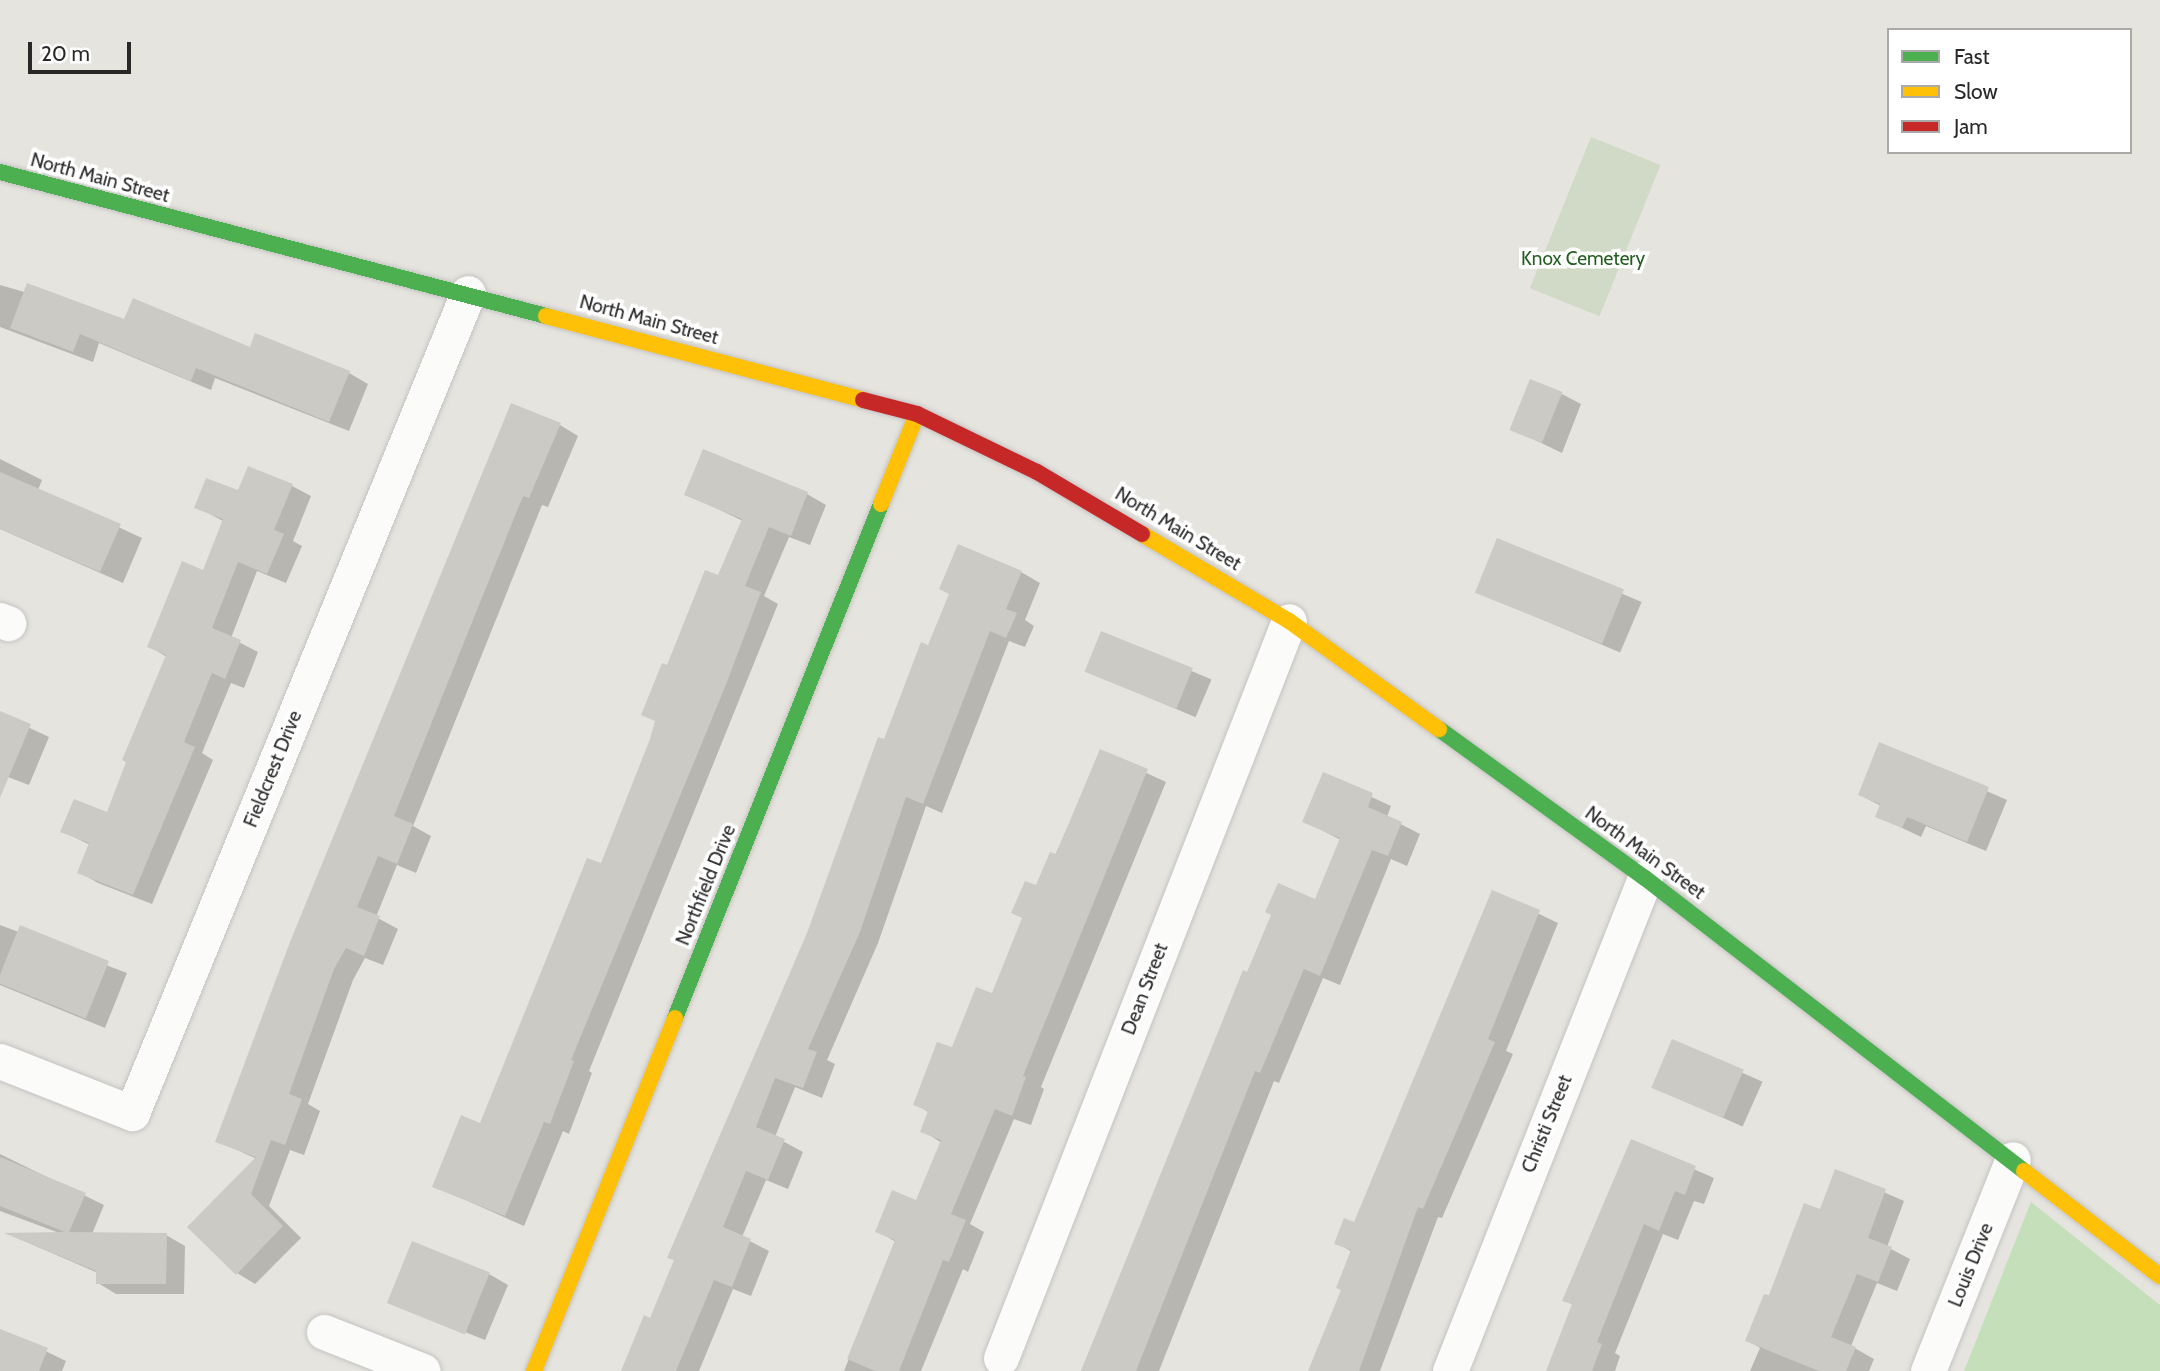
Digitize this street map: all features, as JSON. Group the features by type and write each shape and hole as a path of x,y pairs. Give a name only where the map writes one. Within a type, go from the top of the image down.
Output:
{"street":[{"name":"North Main Street","path":"0,172 468,293 917,414 1037,472 1289,621 1645,878 2013,1159 2160,1276"},
{"name":"Fieldcrest Drive","path":"0,1061 132,1113 468,293"},
{"name":"Northfield Drive","path":"534,1371 917,414"},
{"name":"Dean Street","path":"1001,1358 1289,621"},
{"name":"Christi Street","path":"1450,1371 1645,878"},
{"name":"Louis Drive","path":"1928,1371 2013,1159"},
{"path":"324,1332 423,1371"}],"green space":[{"name":"Knox Cemetery","path":"1591,137 1661,165 1599,316 1530,288"},
{"path":"2031,1202 2160,1305 2160,1371 1964,1371"}],"building":[{"path":"27,283 124,319 133,298 250,347 255,333 350,371 329,422 196,368 191,381 80,334 73,352 10,328"},
{"path":"1530,379 1562,392 1542,443 1509,430"},
{"path":"511,403 561,423 529,498 523,496 394,816 413,824 397,864 378,856 357,907 380,916 364,956 346,948 334,969 289,1094 302,1099 285,1145 271,1140 251,1194 283,1226 236,1275 187,1227 256,1157 215,1142 290,942"},
{"path":"703,449 808,492 791,536 769,527 745,586 761,592 725,687 571,1060 574,1061 550,1124 544,1122 505,1216 432,1187 461,1115 480,1123 587,858 601,863 650,739 655,721 641,715 662,663 667,665 705,570 718,575 742,519 684,495"},
{"path":"248,466 293,484 274,530 284,534 267,574 238,562 212,628 241,640 225,679 212,673 184,742 195,747 133,895 77,873 89,843 60,832 74,799 107,812 126,762 122,760 166,655 147,647 182,561 203,570 223,519 194,508 206,478 238,490"},
{"path":"0,472 121,524 100,572 0,529"},
{"path":"1497,538 1624,589 1602,644 1475,593"},
{"path":"958,544 1022,571 1006,609 1017,613 1006,638 990,631 923,804 906,797 860,932 808,1049 817,1052 803,1088 775,1078 756,1127 785,1139 768,1180 746,1171 723,1227 751,1239 732,1287 714,1280 676,1371 621,1371 644,1315 650,1318 674,1260 667,1258 807,933 878,737 884,739 921,642 928,645 949,594 939,589"},
{"path":"1101,631 1193,668 1176,709 1085,672"},
{"path":"0,711 31,724 0,798"},
{"path":"1879,742 1989,787 1967,842 1907,817 1902,828 1875,817 1880,804 1858,795"},
{"path":"1100,749 1148,769 1023,1076 1026,1077 1012,1116 995,1109 951,1214 966,1220 949,1262 943,1260 899,1371 875,1371 847,1359 895,1240 875,1232 892,1190 916,1200 941,1140 920,1132 928,1111 913,1105 937,1042 952,1047 976,987 992,993 1022,918 1011,913 1025,881 1036,885 1050,852 1056,854"},
{"path":"1323,772 1373,793 1368,807 1402,822 1388,856 1372,850 1320,976 1304,969 1260,1073 1255,1071 1136,1371 1081,1371 1243,970 1247,972 1271,915 1265,912 1278,883 1315,899 1340,838 1302,822"},
{"path":"1492,890 1540,910 1488,1039 1495,1042 1423,1209 1418,1207 1359,1371 1308,1371 1341,1290 1336,1288 1351,1250 1334,1244 1344,1218 1354,1222"},
{"path":"20,925 109,961 86,1018 0,984 0,975"},
{"path":"1672,1039 1744,1069 1723,1118 1651,1088"},
{"path":"1631,1139 1696,1166 1685,1195 1675,1191 1659,1231 1644,1224 1597,1342 1602,1344 1592,1371 1546,1371 1572,1304 1562,1301"},
{"path":"0,1157 86,1193 69,1232 167,1233 166,1284 96,1284 96,1271 4,1233 65,1232 0,1206"},
{"path":"1835,1169 1886,1189 1868,1238 1892,1247 1878,1282 1857,1274 1831,1337 1856,1347 1846,1371 1819,1371 1745,1341 1764,1294 1769,1295 1804,1203 1820,1209"},
{"path":"412,1241 490,1272 465,1335 387,1303"},
{"path":"0,1329 48,1348 39,1371 0,1371"}],"traffic: fast":[{"path":"0,172 546,316"},
{"path":"675,1018 881,504"},
{"path":"1439,729 1645,878 2024,1171"}],"traffic: slow":[{"path":"546,316 863,400"},
{"path":"881,504 917,414"},
{"path":"1142,534 1289,621 1439,729"},
{"path":"534,1371 675,1018"},
{"path":"2024,1171 2160,1276"}],"traffic: jam":[{"path":"863,400 917,414 1037,472 1142,534"}]}
